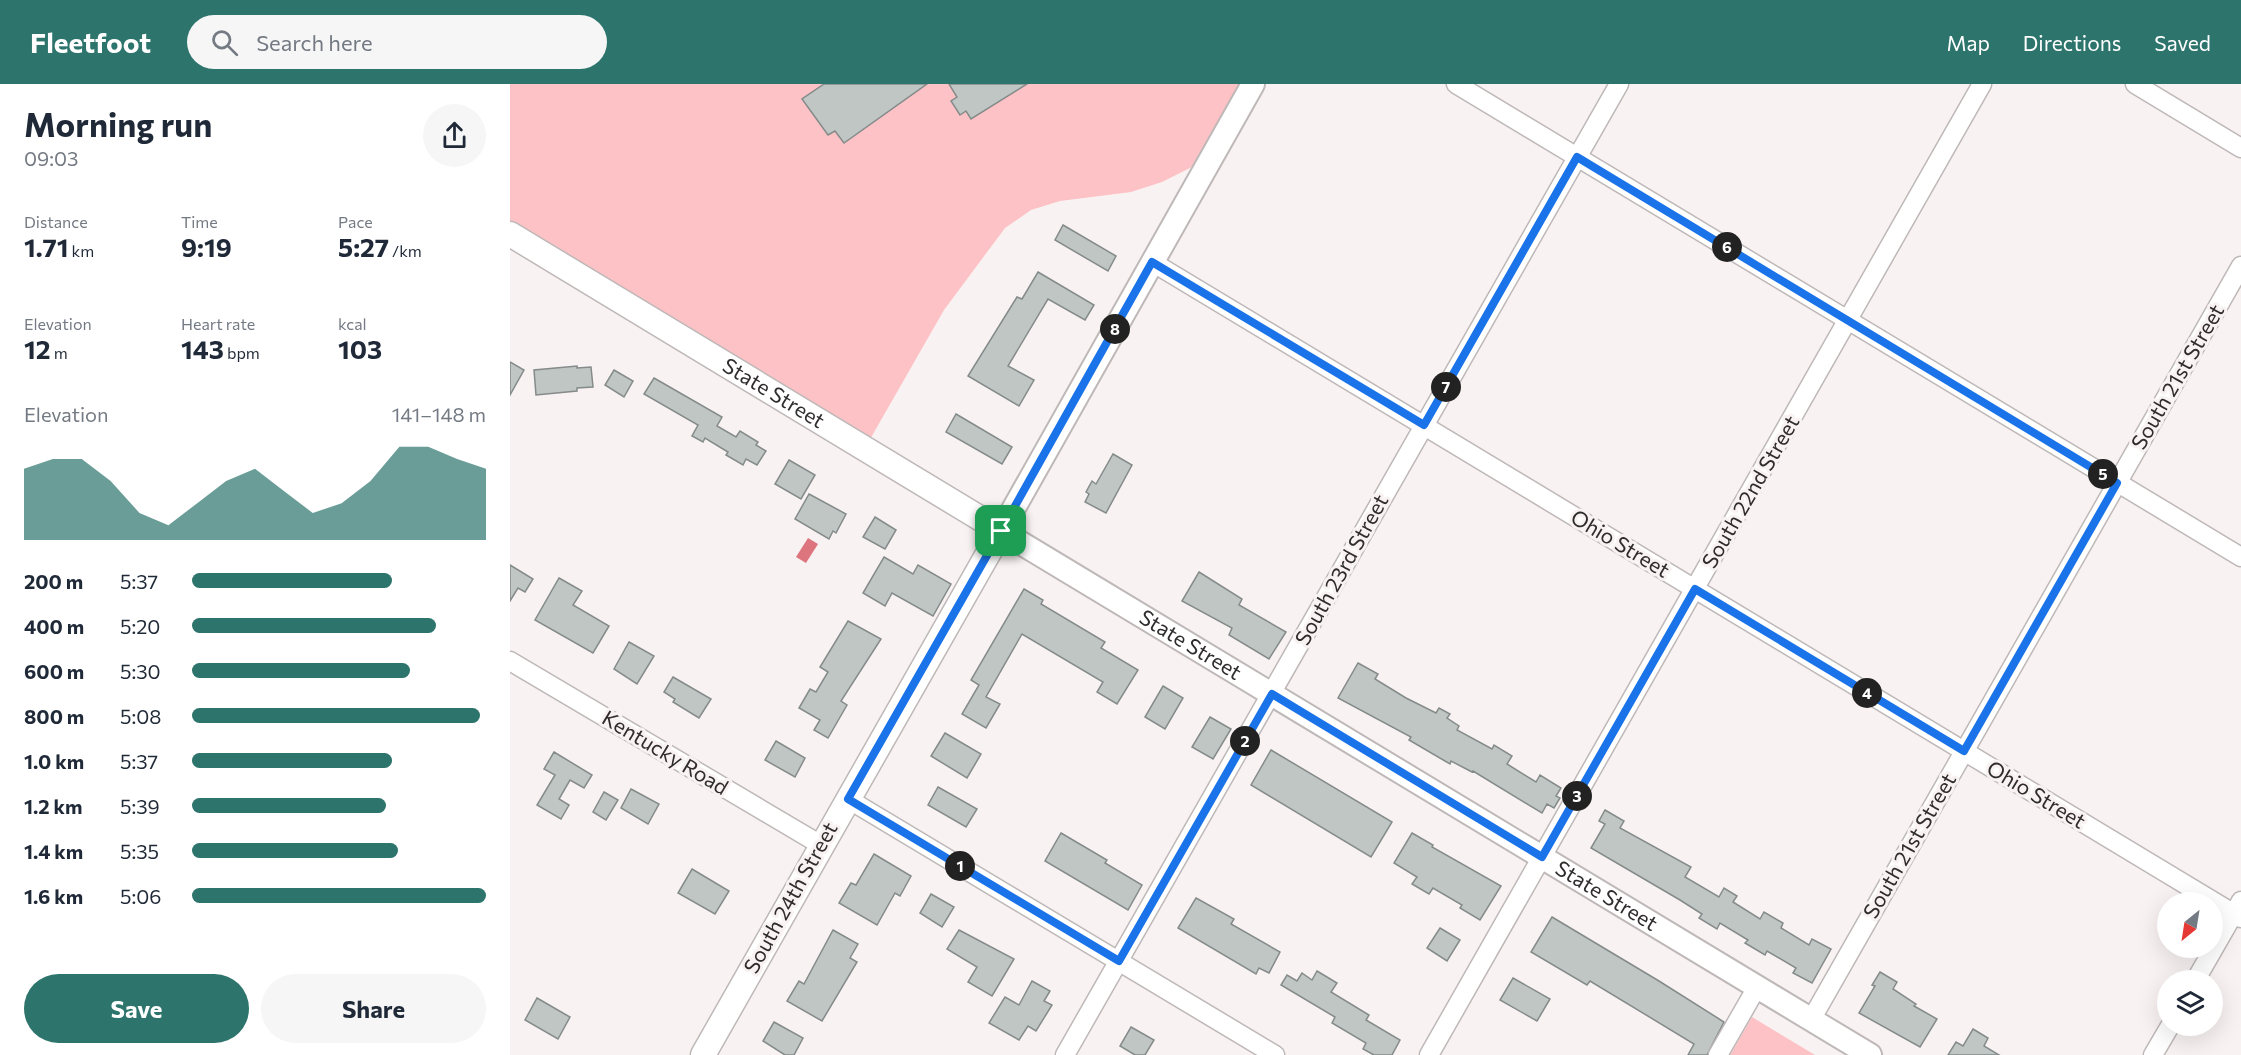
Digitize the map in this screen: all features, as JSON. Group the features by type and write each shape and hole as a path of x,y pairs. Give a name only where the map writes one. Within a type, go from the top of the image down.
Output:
{"main road":[{"name":"State Street","path":"510,234 1001,531"},
{"name":"South 24th Street","path":"703,1055 1001,531"}],"street":[{"name":"South 24th Street","path":"1001,531 1253,84"},
{"path":"1456,84 2241,557"},
{"name":"South 23rd Street","path":"1065,1055 1619,84"},
{"name":"South 22nd Street","path":"1429,1055 1982,84"},
{"path":"2135,84 2241,148"},
{"name":"Ohio Street","path":"1152,262 1964,751 2238,911"},
{"name":"South 21st Street","path":"1811,1020 2241,266"},
{"name":"State Street","path":"1001,531 1870,1055"},
{"name":"Kentucky Road","path":"510,661 821,845"},
{"path":"848,799 1275,1055"},
{"path":"2202,970 2238,911"},
{"path":"1718,1055 1757,987"},
{"path":"2153,1055 2164,1036"}],"shaded area":[{"path":"510,84 1253,84 1222,138 1190,168 1162,182 1131,192 1060,201 1031,210 1005,228 944,310 865,448 510,234"},
{"path":"808,538 818,544 806,563 796,557"},
{"path":"1752,1017 1815,1055 1730,1055"}],"building":[{"path":"824,84 927,84 844,143 835,131 828,135 802,99"},
{"path":"949,84 1027,84 971,119 966,111 960,115 951,101 957,97"},
{"path":"1063,225 1116,256 1108,271 1055,240"},
{"path":"1038,272 1094,305 1085,320 1048,299 1008,366 1034,380 1019,406 968,376 1017,297 1022,299"},
{"path":"510,362 524,370 510,395"},
{"path":"577,366 577,368 591,367 593,387 536,395 534,370"},
{"path":"614,370 633,381 624,397 605,385"},
{"path":"654,378 722,417 717,426 736,437 740,431 758,442 756,445 766,451 757,465 746,459 743,465 726,455 728,452 705,438 703,442 692,436 698,425 644,394"},
{"path":"956,414 1012,447 1002,464 946,432"},
{"path":"1113,454 1132,465 1106,513 1085,502 1089,494 1086,492 1092,481 1096,484"},
{"path":"789,460 815,475 801,499 775,484"},
{"path":"809,494 846,514 836,533 833,531 829,539 795,519"},
{"path":"875,517 896,530 885,549 863,537"},
{"path":"884,557 913,574 918,565 951,584 933,616 892,593 885,606 863,593"},
{"path":"510,565 533,579 525,592 518,588 510,601"},
{"path":"1199,572 1242,599 1239,605 1286,632 1269,659 1229,635 1232,628 1182,601"},
{"path":"559,578 582,591 573,605 609,626 593,653 535,620"},
{"path":"1024,589 1043,600 1041,604 1105,642 1101,648 1138,670 1117,704 1097,692 1103,682 1022,634 986,697 1000,704 986,728 962,714 979,685 971,680"},
{"path":"848,621 881,639 841,701 847,705 828,738 814,730 820,720 799,708 810,689 816,692 828,672 820,667"},
{"path":"629,642 654,656 637,684 614,669"},
{"path":"1358,663 1378,674 1375,679 1406,698 1436,713 1439,708 1450,714 1447,718 1459,726 1457,730 1492,749 1494,745 1512,756 1507,764 1536,782 1540,775 1561,788 1556,796 1560,798 1554,808 1547,804 1542,813 1473,771 1451,761 1450,764 1409,740 1411,737 1338,698"},
{"path":"673,677 711,699 699,718 673,702 675,699 664,692"},
{"path":"1163,686 1183,698 1165,729 1145,717"},
{"path":"1210,717 1231,729 1213,759 1192,747"},
{"path":"945,733 981,754 967,778 931,756"},
{"path":"776,741 805,758 795,777 765,760"},
{"path":"1271,750 1392,822 1371,857 1251,785"},
{"path":"554,752 592,775 584,788 570,780 559,799 569,805 561,819 537,805 555,775 544,769"},
{"path":"938,787 977,809 966,827 928,805"},
{"path":"631,789 659,804 648,824 621,808"},
{"path":"604,792 618,800 606,820 593,812"},
{"path":"1605,810 1624,821 1620,828 1691,867 1685,877 1719,897 1724,888 1737,896 1733,902 1760,919 1764,912 1783,923 1781,928 1809,945 1812,939 1831,949 1812,983 1793,973 1796,968 1767,951 1765,955 1745,943 1748,940 1720,923 1717,929 1699,918 1702,914 1591,848 1605,824 1599,821"},
{"path":"1061,833 1107,860 1105,863 1142,885 1128,910 1045,861"},
{"path":"1412,833 1501,886 1480,920 1460,908 1462,905 1433,888 1429,894 1412,884 1417,877 1394,863"},
{"path":"874,854 911,876 900,896 895,893 877,925 839,903 851,883 856,885"},
{"path":"692,869 729,891 715,914 678,893"},
{"path":"931,894 954,907 942,927 920,913"},
{"path":"1196,898 1234,919 1231,924 1280,952 1269,973 1259,968 1256,974 1178,928"},
{"path":"1552,917 1724,1022 1707,1055 1688,1055 1694,1044 1590,981 1587,985 1531,952"},
{"path":"1440,928 1460,940 1447,961 1427,948"},
{"path":"833,930 858,944 850,958 857,962 822,1021 787,1001 799,981 804,984"},
{"path":"959,930 1014,959 992,996 968,982 977,967 947,949"},
{"path":"1317,971 1337,983 1331,992 1369,1015 1366,1020 1400,1040 1392,1055 1374,1055 1363,1049 1366,1043 1332,1023 1335,1017 1281,985 1287,975 1297,981 1302,973 1312,980"},
{"path":"1880,972 1897,982 1893,989 1916,1004 1914,1006 1937,1019 1920,1047 1859,1013 1875,986 1872,985"},
{"path":"1513,978 1550,999 1537,1021 1500,1000"},
{"path":"1032,981 1050,991 1044,1001 1052,1005 1036,1031 1028,1026 1019,1040 989,1023 1005,997 1019,1005"},
{"path":"537,998 570,1017 558,1039 525,1020"},
{"path":"774,1022 803,1038 794,1055 785,1055 763,1041"},
{"path":"1131,1027 1154,1040 1145,1055 1135,1055 1120,1046"},
{"path":"1973,1029 1988,1038 1984,1046 1999,1055 1948,1055 1956,1042 1963,1046"}],"route":[{"path":"1577,157 2117,483 1964,751 1695,589 1542,857 1272,694 1119,961 848,799 1001,531 1152,262 1424,425 1577,157"}]}
